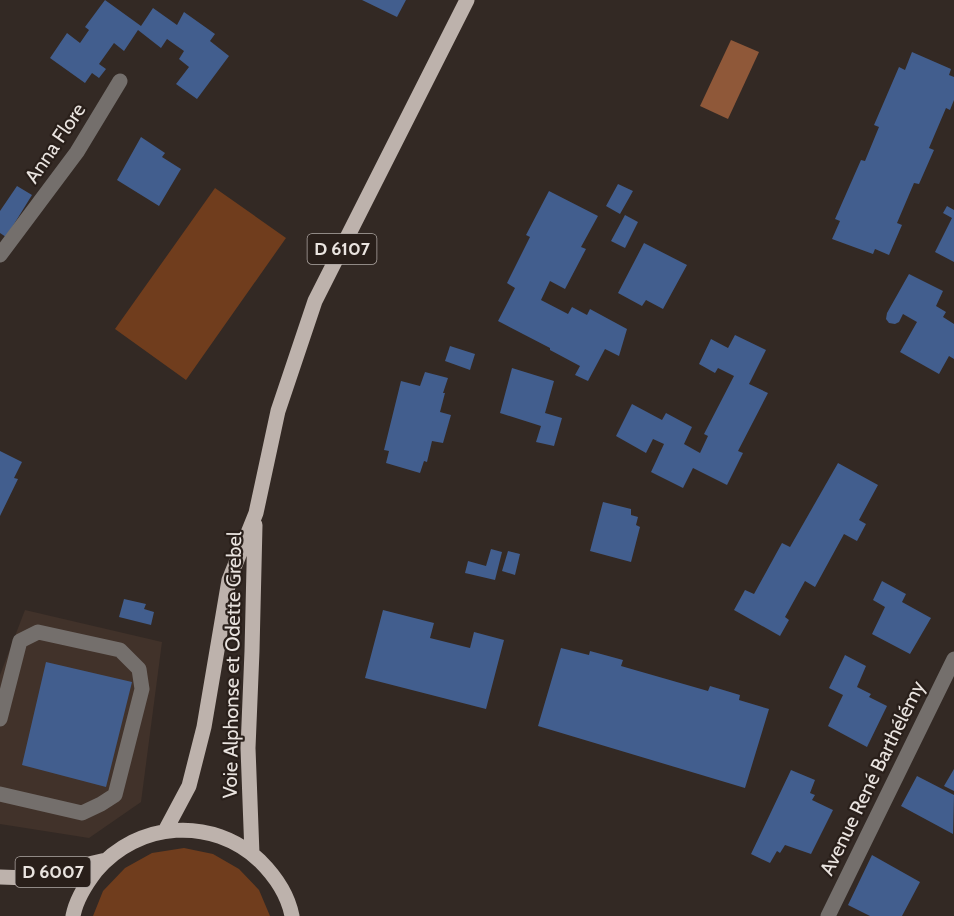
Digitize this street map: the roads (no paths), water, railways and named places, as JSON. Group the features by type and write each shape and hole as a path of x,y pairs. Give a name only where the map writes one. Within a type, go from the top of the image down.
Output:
{"main road":[{"name":"Voie Alphonse et Odette Grebel","path":"165,831 189,786 204,727 230,580 256,513 278,411 315,301 467,0"},
{"name":"Voie Alphonse et Odette Grebel","path":"252,854 248,748 256,513"},
{"path":"73,916 86,883 106,860 133,841 165,831 188,830 211,834 233,842 252,854 269,870 282,890 292,914 307,916"},
{"name":"D 6007","path":"0,876 28,878 106,860"}],"street":[{"name":"Anna Flore","path":"0,255 77,152 120,81"},
{"path":"0,794 82,813 115,795 142,689 139,669 120,650 38,632 20,641 1,710"},
{"name":"Avenue René Barthélémy","path":"828,916 954,659"}]}
